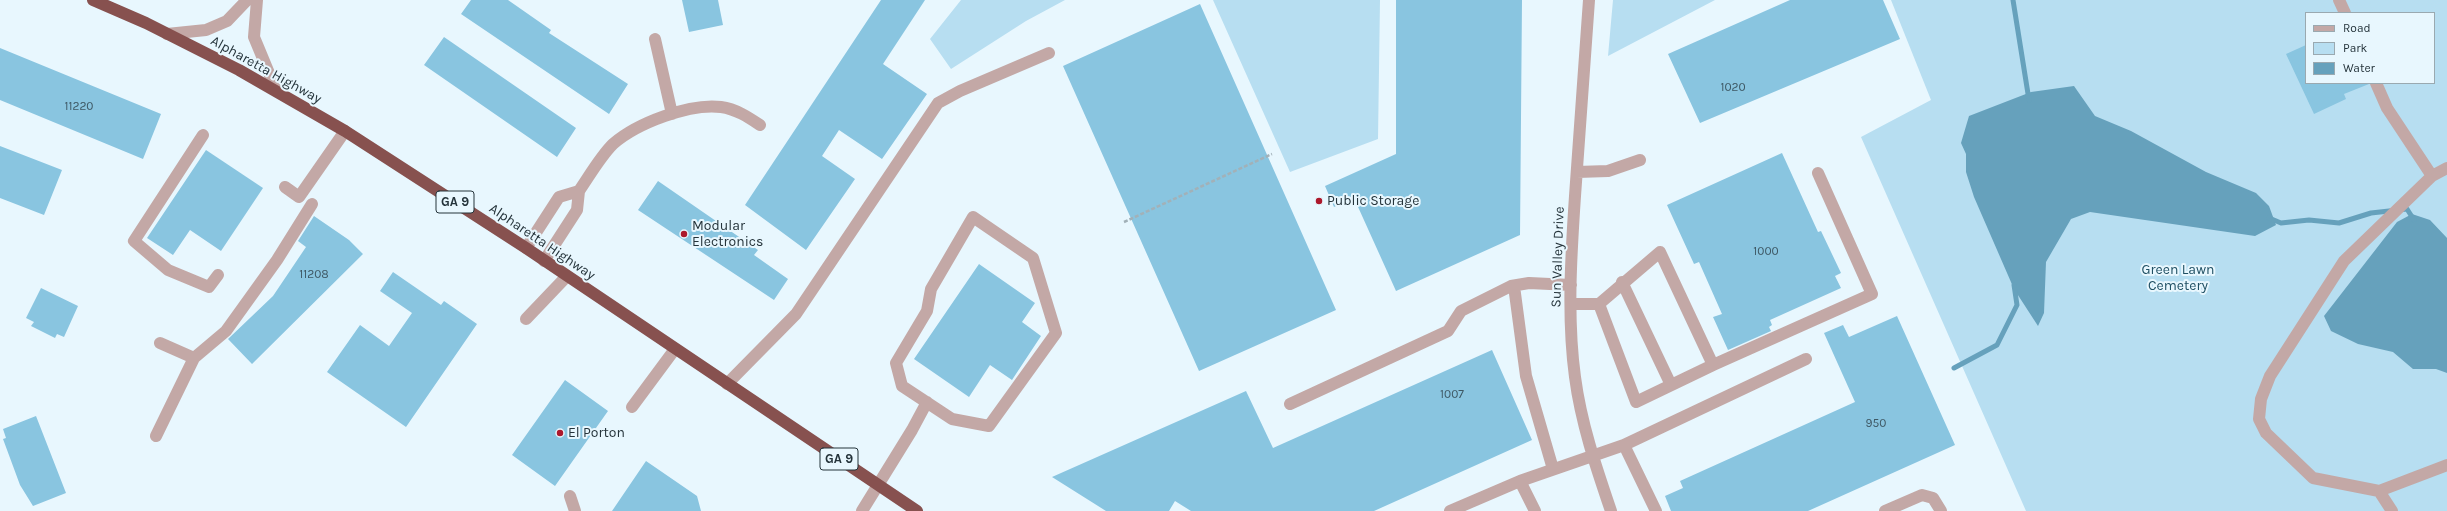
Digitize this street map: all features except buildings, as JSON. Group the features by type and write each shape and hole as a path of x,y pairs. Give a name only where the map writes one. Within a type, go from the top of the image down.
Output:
{"highway":[{"name":"Alpharetta Highway","path":"93,0 167,34 276,90 345,131 526,248 917,511"}],"street":[{"path":"167,34 206,30 226,21 247,0"},
{"path":"256,0 254,37 276,90"},
{"name":"Sun Valley Drive","path":"1589,0 1577,172 1571,304 1575,377 1592,455 1611,511"},
{"path":"2339,0 2345,12"},
{"path":"655,39 672,114"},
{"path":"727,384 796,314 938,103 960,91 1049,53"},
{"path":"2376,84 2387,108 2432,176"},
{"path":"544,261 577,210 579,190 614,144 626,135 656,119 696,108 721,107 746,116 760,125"},
{"path":"285,187 299,197 345,131"},
{"path":"203,135 134,241 168,270 209,287 218,275"},
{"path":"1577,172 1608,171 1640,160"},
{"path":"2447,168 2432,176 2344,261 2270,376 2261,399 2259,419 2266,433 2313,478 2379,491 2447,465"},
{"path":"1599,304 1636,402 1713,365 1872,294 1818,173"},
{"path":"526,248 559,197 579,190"},
{"path":"156,436 194,358 226,331 277,260 312,204"},
{"path":"973,217 1033,258 1056,333 989,426 952,419 927,402 902,386 896,363 927,311 931,289 973,217"},
{"path":"1571,304 1599,304 1622,282 1660,252 1713,365"},
{"path":"526,319 567,276"},
{"path":"1622,282 1672,385"},
{"path":"1290,404 1448,332 1461,311 1514,286 1529,283 1571,285"},
{"path":"1514,286 1526,376 1553,469"},
{"path":"160,343 194,358"},
{"path":"632,407 676,349"},
{"path":"1450,511 1520,480 1624,445 1806,359"},
{"path":"862,511 927,402"},
{"path":"1624,445 1656,511"},
{"path":"1520,480 1535,511"},
{"path":"2379,491 2392,511"},
{"path":"1885,511 1922,495 1933,498 1941,511"},
{"path":"570,496 575,511"}],"path":[{"path":"1124,222 1272,154"}],"green space":[{"path":"961,0 1065,0 1026,21 951,69 930,39"},
{"path":"1213,0 1380,0 1378,139 1290,172"},
{"path":"1613,0 1715,0 1608,56"},
{"name":"Green Lawn Cemetery","path":"1891,0 2447,0 2447,511 2026,511 1861,137 1931,100"}],"water":[{"path":"2074,86 2095,116 2131,131 2206,172 2256,193 2269,206 2276,225 2255,236 2090,212 2071,219 2046,262 2044,313 2038,326 2014,289 1974,197 1966,172 1966,154 1961,143 1969,116 2031,92"},
{"path":"2412,214 2430,220 2447,238 2447,373 2436,369 2413,369 2393,352 2358,344 2331,331 2324,316 2397,222"}],"waterway":[{"path":"2013,0 2029,100"},
{"path":"2269,218 2281,223 2309,220 2339,223 2371,213 2407,209 2414,220"},
{"path":"1954,368 1997,345 2017,305 2014,285"}],"place":[{"name":"Public Storage","path":"1319,201"},
{"name":"Modular Electronics","path":"684,234"},
{"name":"El Porton","path":"560,433"}]}
